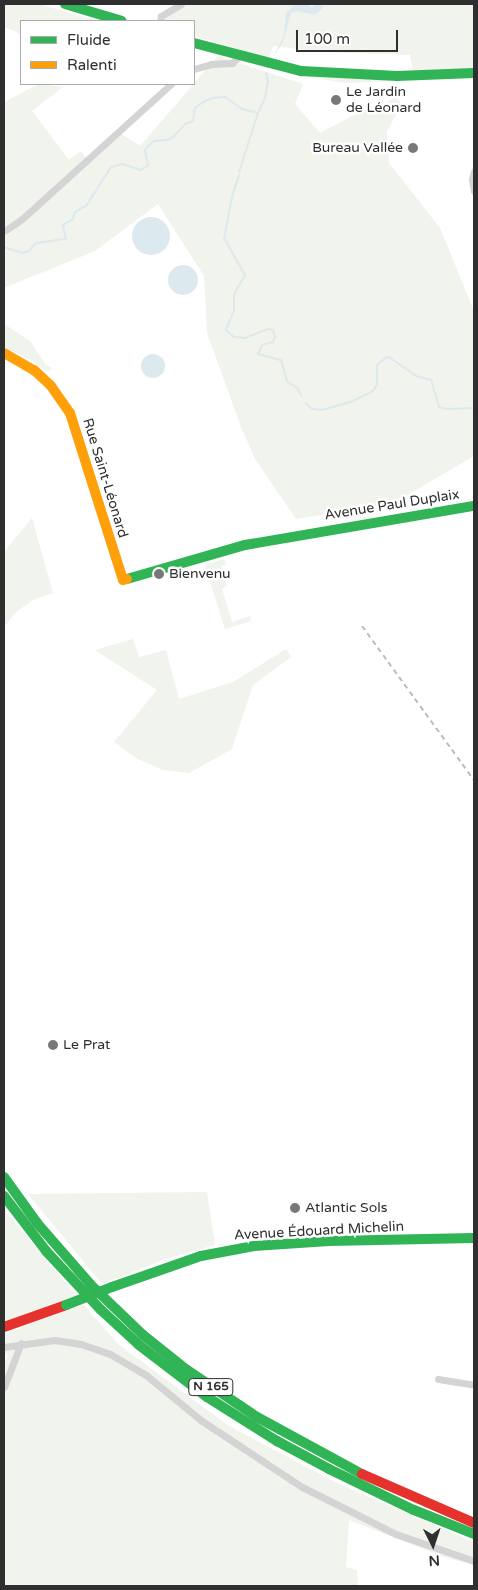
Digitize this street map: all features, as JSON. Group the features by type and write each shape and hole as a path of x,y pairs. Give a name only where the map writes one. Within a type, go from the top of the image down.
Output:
{"main road":[{"path":"65,4 119,20"},
{"path":"195,43 269,65 347,75 474,73"},
{"name":"Rue Saint-Léonard","path":"4,353 34,370 51,386 70,413 123,580"},
{"name":"Avenue Paul Duplaix","path":"123,580 245,544 474,506"},
{"name":"N 165","path":"4,1177 37,1223 91,1285 143,1335 187,1370 257,1417 315,1450 391,1488 474,1523"},
{"name":"N 165","path":"4,1196 46,1251 100,1309 139,1345 207,1397 277,1441 337,1474 405,1506 474,1534"},
{"name":"Avenue Édouard Michelin","path":"4,1327 201,1256 254,1246 329,1241 474,1238"}],"street":[{"path":"160,20 161,16 181,4"},
{"path":"195,69 211,64 232,63 239,56"},
{"path":"446,74 474,77"},
{"path":"6,230 29,213 170,85"},
{"path":"474,171 472,179 474,191"},
{"path":"4,1347 44,1340 68,1341 95,1348 124,1361 146,1375 181,1406 227,1439 302,1487 396,1534 474,1561"},
{"path":"4,1387 21,1343"},
{"path":"438,1379 474,1385"}],"shaded area":[{"path":"4,4 39,4 95,20 20,20 20,34 4,27"},
{"path":"181,4 474,4 474,70 413,72 410,55 323,52 273,46 269,58 195,36 195,20 161,20"},
{"path":"295,4 307,4 312,8 316,4 323,4 322,9 315,15 298,11 291,13 283,42 273,57 284,36 286,13"},
{"path":"218,56 303,84 295,104 320,133 369,107 386,103 395,96 402,104 387,131 389,163 440,228 474,311 474,456 394,503 296,519 255,459 241,427 207,333 204,276 158,204 95,251 4,288 4,102 37,85 63,87 32,111 69,160 81,151 90,163 120,133 140,146 193,85 195,85 195,83"},
{"path":"295,75 385,80 388,81 346,83"},
{"path":"151,217 164,223 170,236 164,249 151,255 138,249 132,236 138,223"},
{"path":"183,265 194,269 198,280 194,291 183,295 172,291 168,280 172,269"},
{"path":"4,324 30,341 45,364 52,368 47,372 31,360 4,347"},
{"path":"153,354 161,358 165,366 161,374 153,378 145,374 141,366 145,358"},
{"path":"32,518 53,593 33,600 16,612 4,627 4,552"},
{"path":"224,559 226,564 221,566 227,586 222,589 232,622 250,616 251,621 225,629 205,565"},
{"path":"133,639 139,657 166,650 179,699 233,682 286,649 291,657 253,685 232,749 189,773 163,770 136,758 114,742 157,690 95,650"},
{"path":"207,1192 215,1245 163,1260 102,1284 28,1194"},
{"path":"4,1209 76,1295 41,1311 4,1322"},
{"path":"83,1304 118,1344 229,1426 339,1484 474,1542 474,1565 444,1557 349,1520 346,1567 357,1570 358,1586 4,1586 4,1365 8,1354 4,1355 4,1334"}],"waterway":[{"path":"239,172 258,113 265,98 268,81 266,73"},
{"path":"4,247 22,253 29,251 36,243 66,239 63,225 73,219 75,212 86,206 111,167 123,164 140,170 144,168 148,165 145,151 147,147 154,141 167,140 173,137 185,124 193,121 195,108 203,102 212,98 225,97 242,109 258,113"},
{"path":"239,175 232,197 224,238 245,275 234,294 234,310 226,330 234,337 245,338 269,329 273,330 275,337 273,342 262,345 258,354 281,360 287,381 297,388 302,396"},
{"path":"306,403 312,409 322,410 353,401 373,391 377,385 377,365 389,357 416,376 431,380 439,407 447,409 474,408"}],"railway":[{"path":"362,626 474,780"}],"traffic: fast":[{"path":"65,4 119,20"},
{"path":"195,43 301,71 397,76 474,73"},
{"path":"127,579 245,545 474,506"},
{"path":"4,1177 37,1223 91,1285 143,1335 187,1370 257,1417 362,1474"},
{"path":"4,1196 46,1251 100,1309 139,1345 207,1397 277,1441 329,1469 414,1510 474,1534"},
{"path":"112,1287 201,1256 254,1246 329,1241 474,1238"},
{"path":"66,1305 112,1287"}],"traffic: slow":[{"path":"4,353 34,370 51,386 70,413 123,580 127,579"}],"traffic: jam":[{"path":"4,1327 66,1305"},
{"path":"362,1474 474,1523"}],"place":[{"name":"Le Jardin de Léonard","path":"336,100"},
{"name":"Bureau Vallée","path":"413,148"},
{"name":"Bienvenu","path":"159,574"},
{"name":"Le Prat","path":"53,1045"},
{"name":"Atlantic Sols","path":"295,1208"}]}
